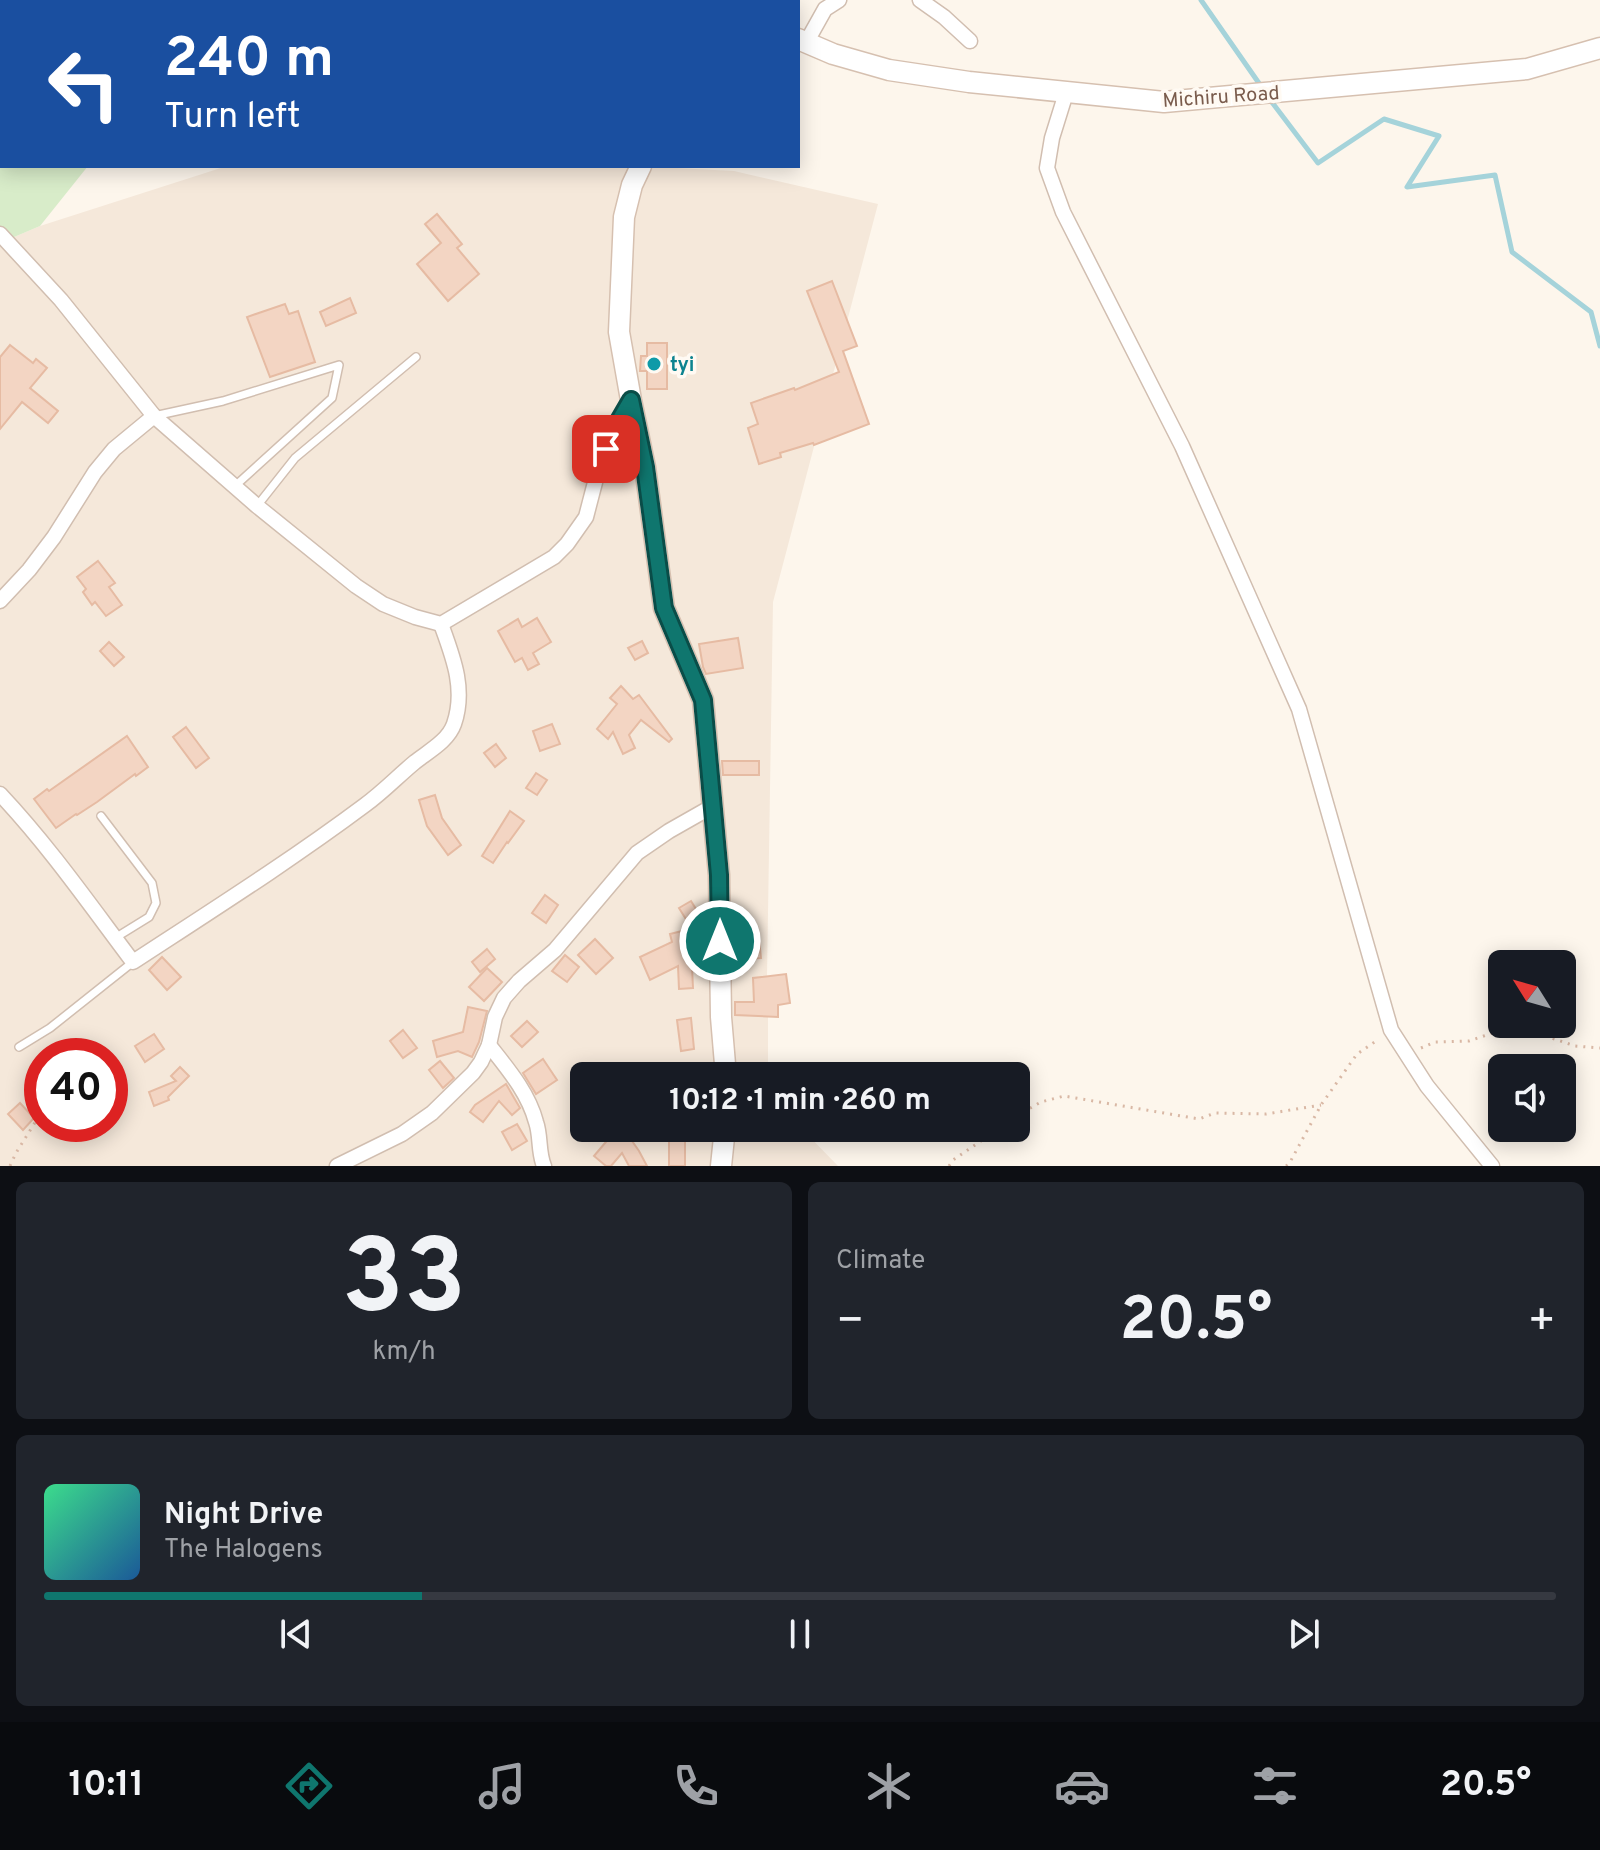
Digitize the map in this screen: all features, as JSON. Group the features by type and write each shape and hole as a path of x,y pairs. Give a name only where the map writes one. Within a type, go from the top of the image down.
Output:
{"street":[{"path":"802,41 825,9 839,0"},
{"path":"920,0 970,41"},
{"name":"Michiru Road","path":"802,41 833,54 889,70 969,82 1164,102 1527,69 1600,48"},
{"path":"1066,93 1048,157 1049,176 1068,224 1182,446 1299,709 1391,1030 1427,1086 1492,1166"},
{"path":"640,168 624,217 619,332 645,467 664,608 703,700 719,875 721,1017 725,1062"},
{"path":"0,234 61,300 154,416 257,506 356,586 383,604 441,624 554,557 567,544 586,517 599,467 613,431 631,400"},
{"path":"0,601 54,537 95,472 114,449 154,416"},
{"path":"0,794 133,962 304,849 366,804 439,744 453,728 458,711 459,684 455,662 441,624"},
{"path":"337,1166 402,1134 432,1113 481,1062 489,1045 495,1017 504,998 519,981 562,942 637,853 713,806"},
{"path":"489,1045 515,1079 529,1104 537,1124 540,1157 544,1166"},
{"path":"721,1166 724,1142"}],"lane":[{"path":"257,506 295,458 416,357"},
{"path":"154,416 223,401 339,365 332,398 235,486"},
{"path":"101,816 152,883 156,903 149,917 115,938"},
{"path":"19,1047 50,1028 133,962"}],"path":[{"path":"1406,1053 1435,1042 1469,1041 1504,1029 1537,1033 1575,1046 1600,1048"},
{"path":"1286,1166 1321,1105 1357,1054 1391,1030"},
{"path":"1030,1108 1064,1096 1199,1119 1215,1113 1266,1114 1321,1105"},
{"path":"10,1166 24,1140"},
{"path":"949,1166 979,1142"}],"shaded area":[{"path":"221,168 676,168 734,171 878,204 773,602 767,976 773,1010 768,1017 768,1062 570,1062 570,1142 815,1142 838,1166 0,1166 0,243 40,226"}],"green space":[{"path":"0,168 86,168 40,226 0,243"}],"building":[{"path":"437,214 462,244 457,248 479,274 448,301 417,264 441,243 425,224"},
{"path":"832,281 857,346 843,351 869,424 814,445 780,453 781,457 759,464 748,428 758,424 751,403 839,372 807,291"},
{"path":"350,298 356,313 326,326 320,312"},
{"path":"285,304 289,314 298,311 315,362 270,377 247,317"},
{"name":"tyi","path":"647,343 667,343 667,389 647,389 647,371 640,371 641,356 647,356"},
{"path":"10,345 33,363 36,359 47,368 30,388 58,411 48,423 22,402 0,429 0,357"},
{"path":"98,561 115,583 109,587 122,605 106,616 95,602 92,605 77,577"},
{"path":"537,618 551,642 533,653 539,664 528,670 522,658 515,662 498,631 518,619 522,627"},
{"path":"738,638 743,668 706,674 699,644"},
{"path":"642,641 648,653 635,660 628,648"},
{"path":"109,642 124,657 114,666 100,651"},
{"path":"621,686 633,699 639,695 672,739 669,742 641,720 629,735 635,748 623,754 613,732 608,739 597,729 617,704 610,698"},
{"path":"552,724 560,744 540,751 533,731"},
{"path":"186,727 209,758 196,768 173,737"},
{"path":"127,736 148,767 56,828 34,799"},
{"path":"496,744 506,758 495,767 484,753"},
{"path":"722,761 759,761 759,775 723,775"},
{"path":"536,773 547,780 537,795 526,788"},
{"path":"435,795 442,818 461,845 448,855 427,826 419,800"},
{"path":"510,811 524,821 493,863 482,856"},
{"path":"545,895 558,905 546,923 532,913"},
{"path":"691,901 699,914 687,921 679,908"},
{"path":"686,930 691,947 693,988 679,989 678,966 650,980 640,957 672,942 670,934"},
{"path":"595,939 613,958 596,974 578,955"},
{"path":"759,939 761,958 745,959 744,941"},
{"path":"487,949 495,959 480,972 472,962"},
{"path":"565,955 579,967 567,982 552,971"},
{"path":"162,957 181,977 167,990 149,970"},
{"path":"487,968 502,982 484,1001 469,987"},
{"path":"786,974 790,1003 778,1005 778,1017 735,1015 735,1002 754,1002 753,978"},
{"path":"468,1007 487,1011 472,1057 458,1051 437,1057 433,1041 463,1032"},
{"path":"691,1018 694,1049 681,1051 677,1020"},
{"path":"527,1021 538,1032 522,1047 511,1036"},
{"path":"403,1030 417,1048 403,1058 390,1041"},
{"path":"154,1034 164,1049 145,1062 135,1046"},
{"path":"543,1059 557,1080 536,1094 523,1073"},
{"path":"440,1061 454,1078 443,1088 429,1070"},
{"path":"180,1067 189,1076 168,1097 169,1100 154,1106 149,1092 176,1081 171,1076"},
{"path":"506,1084 520,1108 512,1115 499,1101 483,1122 470,1112 475,1105"},
{"path":"20,1103 24,1107 23,1130 8,1114"},
{"path":"517,1124 527,1141 512,1150 502,1132"},
{"path":"606,1142 633,1142 647,1166 629,1166 622,1153 611,1166 606,1166 594,1156"},
{"path":"669,1142 685,1142 685,1166 669,1166"}],"waterway":[{"path":"1201,0 1263,89"},
{"path":"1268,97 1318,163 1384,119 1439,136 1407,187 1495,175 1512,252 1591,312 1600,346"}],"place":[{"name":"tyi","path":"654,364"}],"route":[{"path":"606,449 631,400 645,467 664,608 703,700 719,875 720,941"}]}
